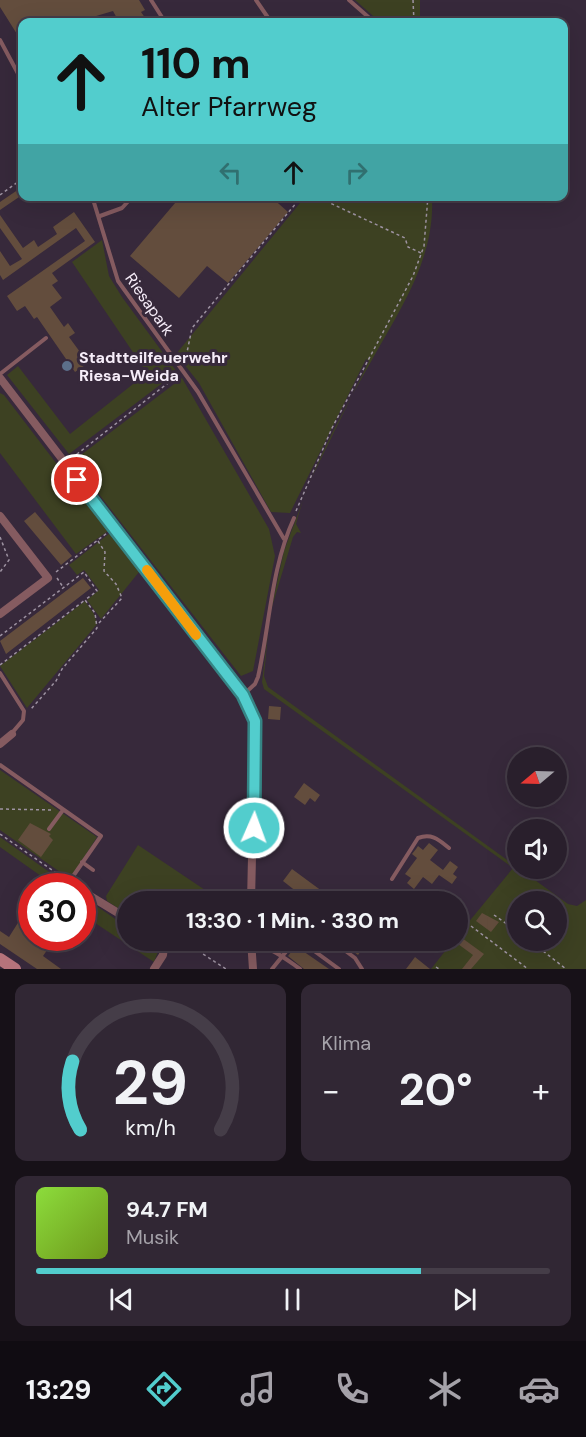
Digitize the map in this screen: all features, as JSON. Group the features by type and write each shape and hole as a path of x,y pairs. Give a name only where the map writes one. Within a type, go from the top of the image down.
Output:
{"street":[{"path":"0,376 243,695 255,721 251,891"},
{"path":"0,516 48,578 0,614"},
{"path":"0,744 12,734"},
{"path":"96,900 117,913"},
{"path":"154,969 163,956 163,951"},
{"path":"252,951 253,969"},
{"path":"0,959 15,969"}],"lane":[{"path":"151,0 162,18"},
{"path":"256,0 268,18"},
{"path":"349,0 369,18"},
{"path":"0,40 18,74"},
{"name":"Riesapark","path":"94,201 118,281 183,371 284,539"},
{"path":"100,216 122,208 129,201"},
{"path":"0,376 46,338"},
{"path":"243,695 255,684 258,677 270,599 284,539 294,518"},
{"path":"0,674 24,711 23,720 12,734"},
{"path":"0,765 101,836 75,873"},
{"path":"49,830 63,810"},
{"path":"392,879 418,838 425,835 435,837 449,848"},
{"path":"82,862 93,870"},
{"path":"272,969 280,956 293,943 302,942 339,969"},
{"path":"270,951 300,969"},
{"path":"346,951 355,958 362,969"}],"path":[{"path":"413,0 414,18"},
{"path":"0,195 18,182"},
{"path":"65,464 183,371 192,328 298,201"},
{"path":"326,201 405,238 408,247 422,254"},
{"path":"294,518 332,428 413,276 422,254 427,201"},
{"path":"63,587 53,574 114,528"},
{"path":"0,537 9,560 0,572"},
{"path":"24,711 33,708 98,624 122,598 116,585 104,571 105,552 98,541"},
{"path":"0,636 84,572 97,591 0,665"},
{"path":"86,600 95,613 98,624"},
{"path":"0,809 63,810"},
{"path":"0,834 56,873"},
{"path":"494,915 507,924"},
{"path":"471,926 528,969"},
{"path":"199,951 226,969"},
{"path":"543,951 566,969"}],"green space":[{"path":"355,0 420,0 420,18 375,18"},
{"path":"302,201 432,201 428,241 414,281 351,397 369,361 366,359 290,513 271,512 199,383 176,354"},
{"path":"102,240 109,276 177,372 69,454 7,375 18,366 70,434 147,373 72,262"},
{"path":"182,378 269,529 275,556 253,671 241,676 73,461"},
{"path":"0,393 4,395 108,531 76,554 0,453"},
{"path":"351,397 313,475 329,439"},
{"path":"302,503 296,524 301,533 297,532 293,537 271,610 284,551"},
{"path":"110,533 139,572 101,619 87,600 99,590 84,570 77,575 69,565"},
{"path":"85,601 94,614 97,624 27,708 0,666"},
{"path":"269,623 264,676 268,687 507,860 507,864 264,689 262,682"},
{"path":"0,770 97,837 74,873 61,873 0,830"},
{"path":"0,837 51,873 37,873 0,847"},
{"path":"138,845 207,891 117,891 117,908 107,901 106,896"},
{"path":"507,875 507,879 533,879 550,891 507,891 507,951 567,951 567,903 577,906 586,900 586,969 431,969 445,951 468,951 468,923"},
{"path":"96,906 117,920 117,938 96,924"},
{"path":"137,951 158,951 154,962"}],"building":[{"path":"0,0 139,0 145,10 141,12 145,18 117,18 113,11 89,18 18,18 18,36 0,7"},
{"path":"18,190 18,198 0,210 0,202"},
{"path":"177,201 276,201 288,212 228,283 207,266 179,298 130,256"},
{"path":"74,212 95,242 52,273 58,281 52,285 62,298 50,307 64,327 68,323 75,333 69,337 88,363 75,372 37,317 34,319 25,306 17,311 7,296 85,241 76,228 3,280 0,275 0,251 10,266 22,259 0,228 0,215 23,248 34,240 38,247 57,234 53,227"},
{"path":"35,512 72,556 61,565 24,521"},
{"path":"83,578 91,588 6,654 0,641"},
{"path":"269,706 281,707 280,720 268,719"},
{"path":"304,783 320,795 315,802 310,798 305,805 294,797"},
{"path":"30,823 51,834 49,836 53,840 41,857 18,840"},
{"path":"429,843 438,850 430,860 443,870 450,861 458,867 453,874 457,877 452,884 439,875 432,884 423,877 414,889 407,883 411,878 405,874 417,858 412,854 418,846 423,850"},
{"path":"292,869 322,891 296,891 283,881"},
{"path":"482,913 499,922 491,932 476,921"},
{"path":"18,923 18,951 46,951 43,956 61,969 37,969 0,944 0,931 9,937"},
{"path":"468,942 484,954 471,969 462,969 473,955 468,951"},
{"path":"292,951 303,951 329,969 304,969 288,956"},
{"path":"415,957 430,969 406,969"}],"slow traffic":[{"path":"147,570 196,635"}],"place":[{"name":"Stadtteilfeuerwehr Riesa-Weida","path":"67,366"}],"route":[{"path":"77,480 249,705 255,721 254,828"}]}
